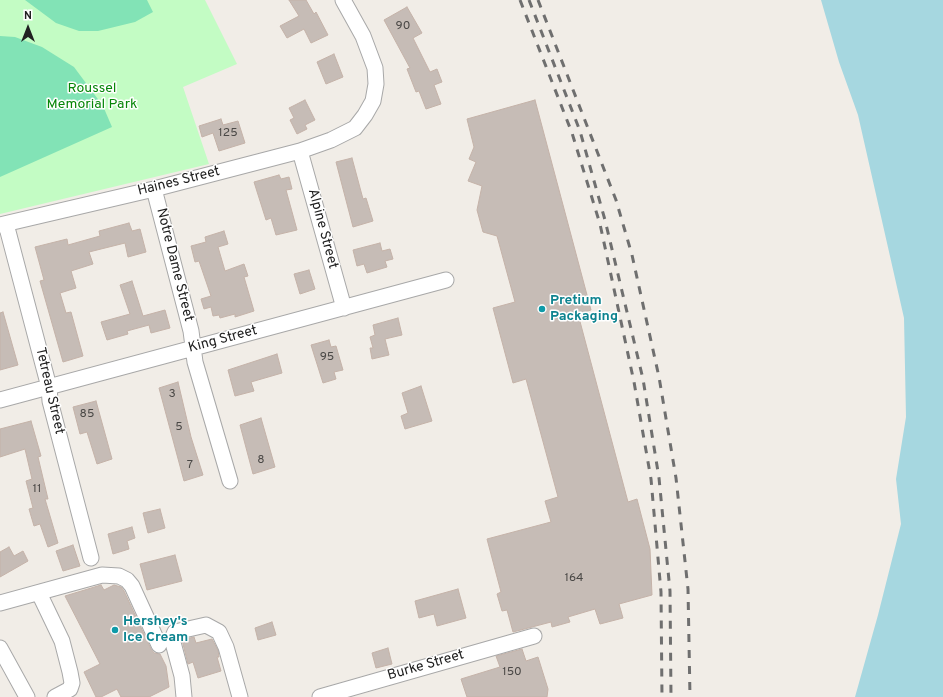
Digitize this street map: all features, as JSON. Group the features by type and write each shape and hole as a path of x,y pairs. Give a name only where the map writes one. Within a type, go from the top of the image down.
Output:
{"street":[{"name":"Haines Street","path":"3,225 154,189 300,151 331,140 355,128 373,101 376,84 375,68 363,36 343,0"},
{"name":"Alpine Street","path":"300,151 344,308"},
{"name":"Notre Dame Street","path":"154,189 190,331 195,362 230,481"},
{"name":"Tetreau Street","path":"3,225 49,387 50,400 92,558"},
{"name":"King Street","path":"0,400 446,280"},
{"path":"0,603 102,575 119,576 132,586 160,645"},
{"path":"39,592 62,641 72,683 70,689 55,697"},
{"path":"184,697 182,676 172,639 175,632 206,625 219,632 226,647 240,697"},
{"name":"Burke Street","path":"320,697 534,636"},
{"path":"0,648 27,697"}],"green space":[{"name":"Roussel Memorial Park","path":"0,0 205,0 237,64 183,87 209,164 0,214"},
{"path":"25,0 147,0 153,12 135,22 98,31 79,31 56,23"},
{"path":"0,36 15,37 42,47 74,67 103,106 112,127 0,177"}],"water":[{"path":"821,0 943,0 943,697 855,697 901,524 896,479 906,417 904,318 858,115 839,62"}],"building":[{"path":"289,0 306,0 314,14 316,12 328,35 311,43 304,29 287,38 280,26 299,16"},
{"path":"407,7 422,33 413,38 430,72 437,69 442,82 434,85 441,104 426,109 419,91 416,92 407,69 410,68 384,20"},
{"path":"334,54 343,77 326,84 317,62"},
{"path":"305,100 315,120 305,125 307,129 297,134 290,120 294,118 289,108"},
{"name":"Pretium Packaging","path":"535,100 591,310 578,314 628,502 637,499 650,549 652,595 619,604 623,618 600,624 595,609 568,617 570,622 552,627 551,622 513,632 507,610 502,611 497,594 501,592 487,539 551,522 545,501 558,497 526,379 513,383 493,308 515,302 497,236 483,232 477,210 482,186 468,181 476,162 469,159 474,147 467,119"},
{"path":"221,119 223,125 238,121 245,143 219,151 213,133 202,137 199,126"},
{"path":"352,158 363,199 366,198 373,221 353,227 336,162"},
{"path":"279,175 281,179 289,177 292,189 286,190 297,230 276,235 271,218 266,220 254,182"},
{"path":"129,223 132,231 140,229 146,252 128,257 125,243 89,252 93,264 71,271 76,288 60,293 66,313 71,312 83,356 63,362 40,281 44,280 35,247 67,239 68,245 100,236 99,231"},
{"path":"224,231 228,244 218,247 225,271 244,264 248,276 244,277 254,311 235,317 235,314 220,318 219,315 213,316 211,307 204,309 201,299 211,296 199,261 195,262 191,246 206,242 205,237"},
{"path":"380,243 382,251 390,249 393,259 385,261 387,267 367,273 364,264 357,266 353,250"},
{"path":"309,270 315,289 300,294 294,274"},
{"path":"132,281 143,316 165,310 170,328 151,333 149,325 127,331 128,334 107,340 101,322 130,314 120,285"},
{"path":"3,312 18,365 0,370 0,313"},
{"path":"398,318 402,335 385,339 389,355 372,359 370,348 373,348 370,337 375,335 373,325"},
{"path":"329,340 331,347 336,346 343,370 334,372 336,379 323,383 311,345"},
{"path":"277,354 282,373 251,382 254,391 235,396 228,370"},
{"path":"178,382 191,437 203,475 184,481 159,388"},
{"path":"421,386 432,421 405,429 401,416 408,413 402,393"},
{"path":"96,401 112,459 97,464 87,432 80,434 73,407"},
{"path":"261,418 275,467 253,474 240,425"},
{"path":"31,421 41,456 38,457 48,499 45,499 58,543 48,547 40,524 34,526 29,509 33,508 26,481 32,479 25,449 0,457 0,429"},
{"path":"160,509 165,528 148,533 143,513"},
{"path":"132,527 135,538 127,541 129,549 113,554 108,534"},
{"path":"73,545 80,566 63,571 56,551"},
{"path":"9,547 14,556 23,551 28,561 0,577 0,552"},
{"path":"175,555 182,581 147,590 140,564"},
{"name":"Hershey's Ice Cream","path":"101,585 104,590 114,585 121,587 124,591 151,649 154,653 160,654 166,666 169,687 149,697 121,697 117,689 101,697 96,697 84,672 100,664 65,596"},
{"path":"458,589 466,618 437,626 434,614 419,618 415,601"},
{"path":"272,622 276,635 258,640 255,628"},
{"path":"194,637 196,643 212,639 218,650 219,657 217,657 221,671 198,678 193,662 188,664 182,640"},
{"path":"388,648 392,664 376,668 372,653"},
{"path":"522,649 526,661 538,657 548,689 547,697 467,697 461,679 500,667 496,656"}],"railway":[{"path":"520,0 572,133 600,224 634,382 651,479 661,592 662,697"},
{"path":"529,0 580,131 605,220 643,379 659,478 670,591 671,697"},
{"path":"538,0 616,200 632,255 659,377 676,478 688,589 690,697"}],"place":[{"name":"Pretium Packaging","path":"542,309"},
{"name":"Hershey's Ice Cream","path":"115,630"}]}
